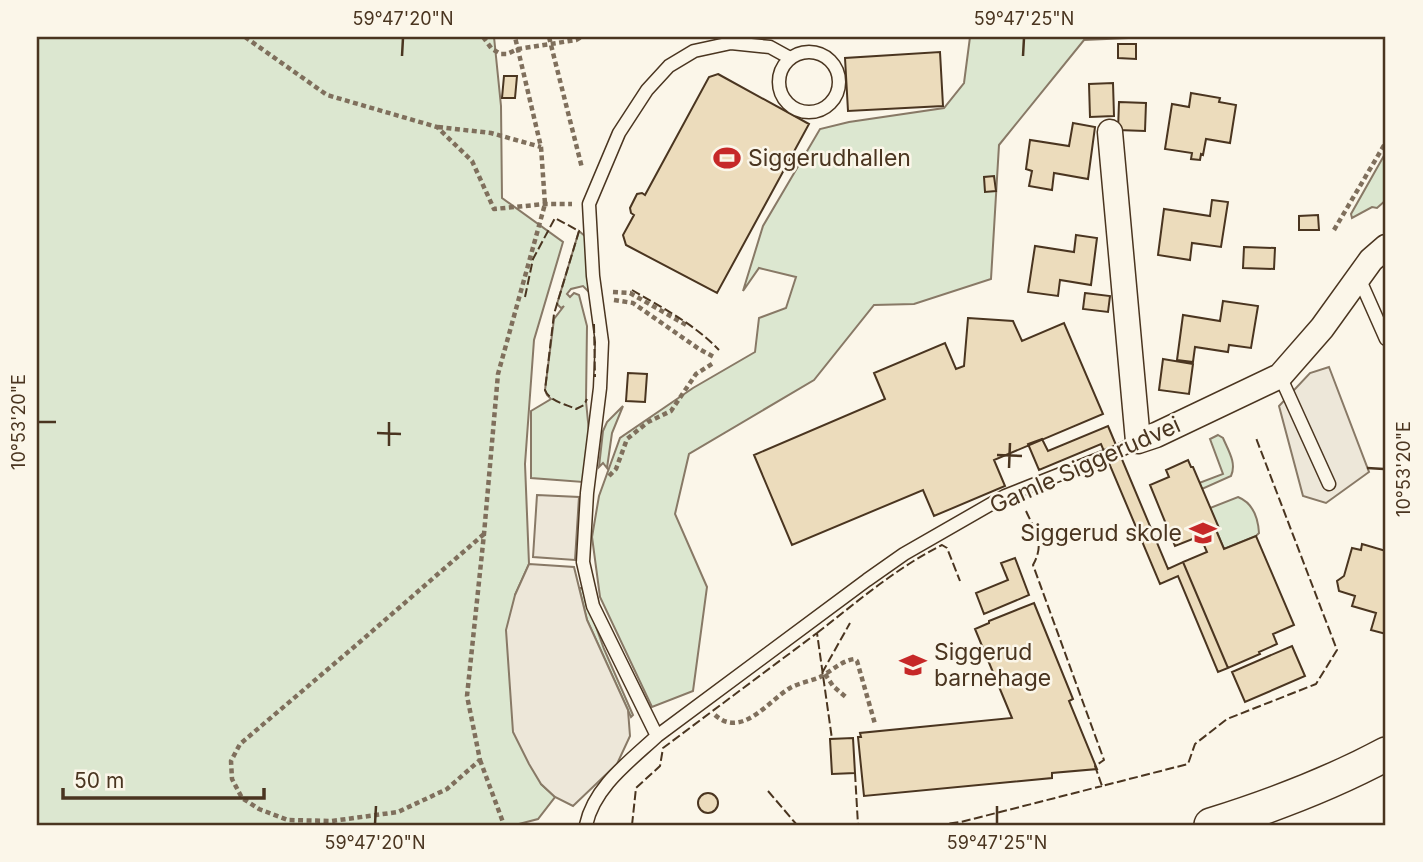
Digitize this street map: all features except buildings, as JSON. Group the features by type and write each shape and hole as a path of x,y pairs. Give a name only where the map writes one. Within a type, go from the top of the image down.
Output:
{"main road":[{"path":"1211,825 1283,802 1386,754"}],"street":[{"path":"1110,132 1138,442"},
{"name":"Gamle Siggerudvei","path":"1138,442 1280,376 1322,328 1371,260 1386,247"}],"lane":[{"path":"657,736 593,606 583,562 602,342 593,276 589,204 619,133 647,90 669,65 694,51 708,37"},
{"path":"694,51 731,43 770,47 790,58"},
{"path":"806,51 814,52 830,60 835,66 838,92 826,107 806,113 796,110 781,96 779,75 790,58 806,51"},
{"path":"1358,277 1386,339"},
{"path":"1280,376 1329,484"},
{"name":"Gamle Siggerudvei","path":"586,825 599,794 608,782 657,736 904,554 1005,496 1138,442"}],"path":[{"path":"246,37 327,95 437,127 491,133 541,147"},
{"path":"483,37 492,49 501,54 581,37"},
{"path":"504,825 480,761 467,696 498,374 545,204 541,147 516,37"},
{"path":"437,127 472,160 494,209 545,204 589,204 579,151 550,37"},
{"path":"1334,230 1386,142"},
{"path":"630,293 688,326"},
{"path":"587,493 596,491 616,469 627,439 649,422 671,411 696,374 714,360 632,303 596,297"},
{"path":"480,761 447,789 398,812 332,821 288,820 259,809 242,798 232,779 231,761 240,744 484,534"},
{"path":"702,703 721,720 732,723 754,716 789,688 854,659 857,661 875,724"},
{"path":"825,674 833,686 847,698"}],"green space":[{"path":"37,37 494,37 501,106 502,198 563,242 534,340 525,464 529,564 515,595 541,784 555,797 538,819 515,825 37,825"},
{"path":"970,37 1151,37 1084,40 999,145 991,279 914,304 874,305 814,380 689,454 675,514 707,587 693,691 652,707 600,597 592,537 599,496 620,438 693,388 755,352 759,318 786,308 796,277 759,268 743,291 763,226 820,129 944,108 964,83"},
{"path":"1386,152 1386,200 1377,208 1372,207 1352,218 1351,214"},
{"path":"579,231 586,237 591,294 583,286 571,289 567,294 570,297 574,293 579,295 587,326 586,401 589,432 583,482 531,478 531,411 551,399 545,390 554,319 564,306 561,308 557,304"},
{"path":"623,406 612,433 607,468 603,463 599,467 603,431 607,422"},
{"path":"1218,435 1223,438 1229,452 1233,471 1231,476 1202,489 1199,483 1223,474 1210,439"},
{"path":"1238,497 1254,511 1259,533 1224,549 1210,508"},
{"path":"579,588 582,588 604,649 633,715 631,717 587,620"}],"shaded area":[{"path":"1329,367 1369,472 1326,503 1303,496 1279,406 1310,373"},
{"path":"537,495 579,497 575,560 533,557"},
{"path":"529,564 574,567 587,620 628,710 630,736 617,764 573,806 555,797 541,784 513,732 506,630 515,595"}],"fence":[{"path":"525,297 533,259 555,218 579,231 554,314 545,390 554,400 576,409 584,405 587,399"},
{"path":"632,290 689,324 719,350"},
{"path":"594,324 595,377"},
{"path":"1026,511 1039,544 1033,565 1104,760 1095,766 1102,786 1188,764 1195,744 1227,719 1316,684 1337,650 1256,438"},
{"path":"817,633 893,575 942,545 947,548 960,581"},
{"path":"822,673 850,623"},
{"path":"632,825 636,788 660,766 663,748 817,633 832,739"},
{"path":"855,773 858,825"},
{"path":"937,825 961,822 1102,786"},
{"path":"768,791 797,825"}],"place":[{"name":"Siggerudhallen","path":"727,158"},
{"name":"Siggerud skole","path":"1203,533"},
{"name":"Siggerud barnehage","path":"913,665"}]}
